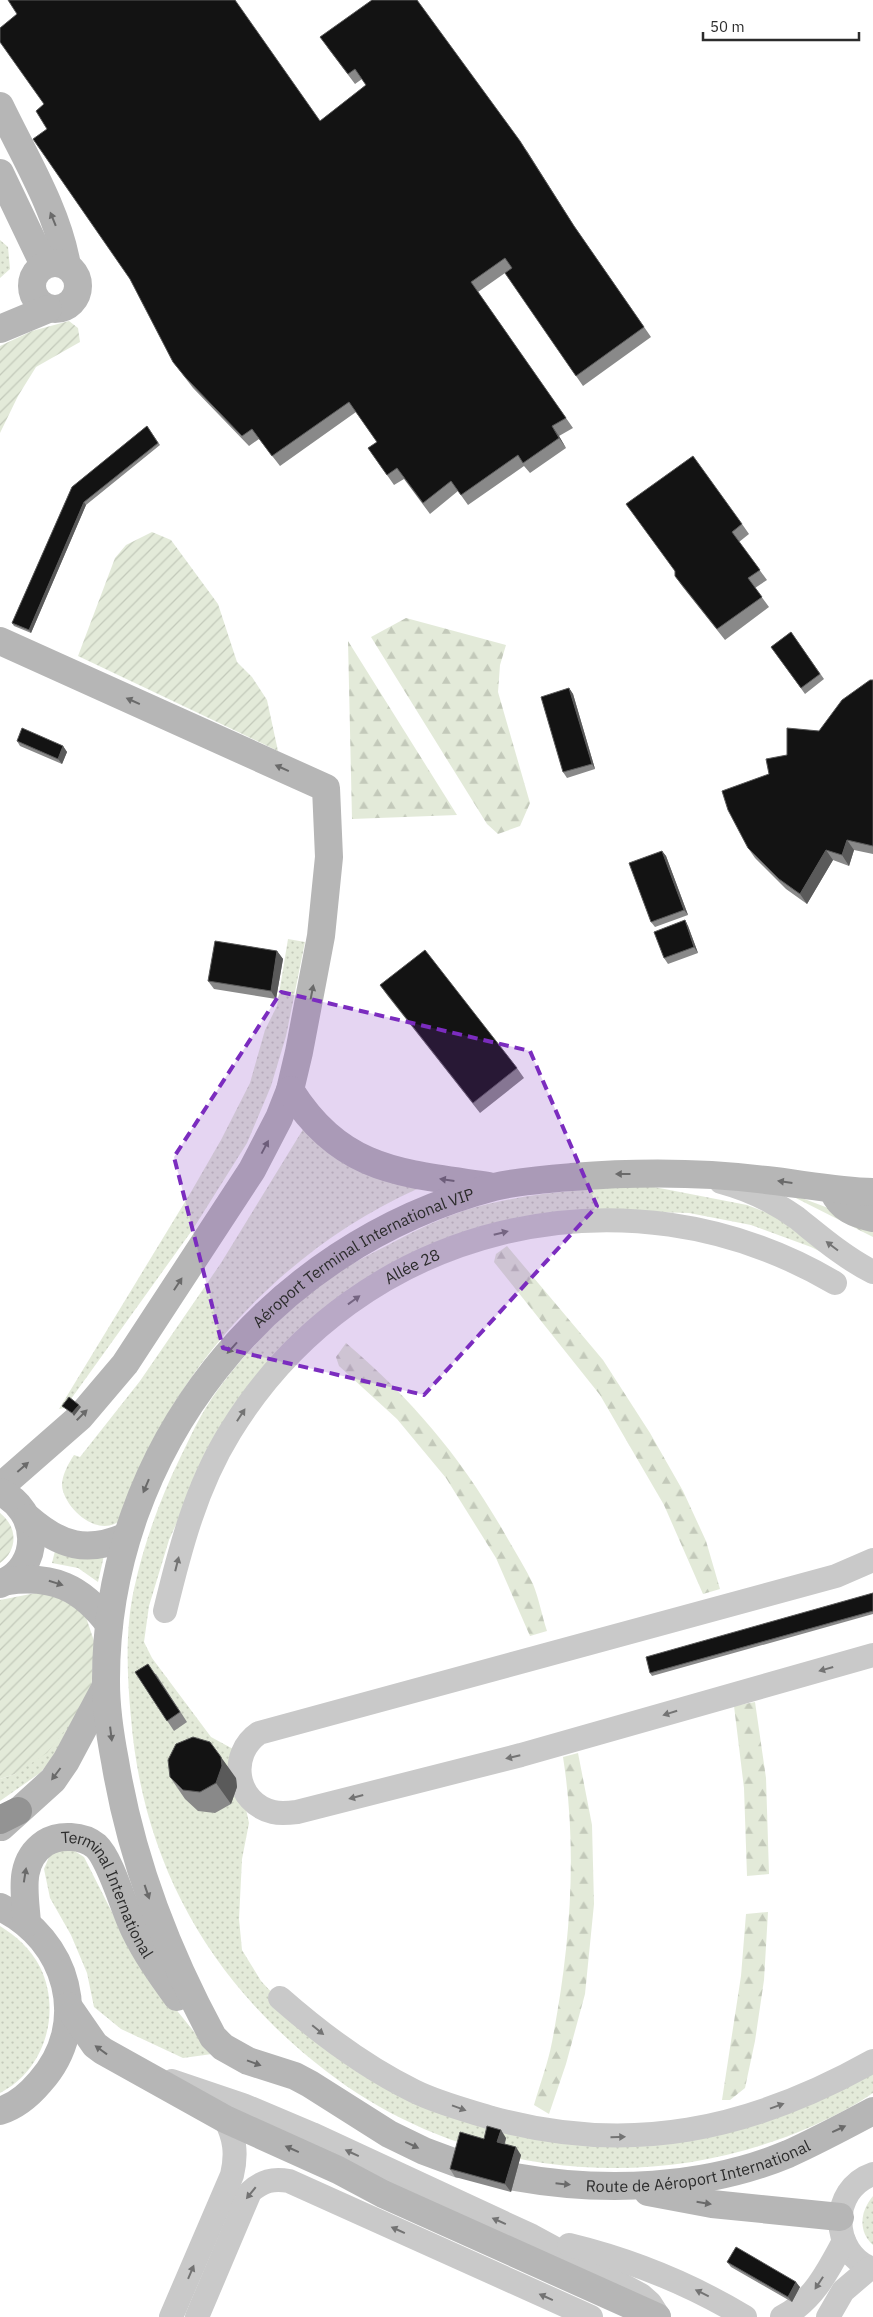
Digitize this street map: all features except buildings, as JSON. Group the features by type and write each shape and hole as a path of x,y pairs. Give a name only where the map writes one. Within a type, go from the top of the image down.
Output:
{"main road":[{"path":"0,106 53,218 64,250 55,266 34,275 31,288 40,302"},
{"path":"0,173 55,266 77,277 78,285 75,298 62,309 40,302 0,311"},
{"path":"0,329 40,302"},
{"path":"0,641 326,788 329,857 322,936 308,1013 290,1090 269,1139 252,1170 125,1364 80,1417 0,1487"},
{"path":"290,1090 302,1108 326,1135 350,1152 369,1162 411,1174 495,1187"},
{"name":"Aéroport Terminal International VIP","path":"106,1686 109,1624 116,1579 128,1536 146,1486 168,1438 196,1393 228,1351 265,1313 305,1279 348,1249 395,1224 444,1204 495,1187 545,1179 602,1174 679,1174 767,1180 833,1191 873,1192"},
{"path":"833,1191 849,1210 873,1218"},
{"path":"0,1492 9,1496 20,1506 28,1518 32,1532 32,1546 27,1560 19,1572 4,1582"},
{"path":"28,1518 54,1538 68,1543 99,1546 128,1536"},
{"path":"4,1582 27,1578 47,1580 65,1586 82,1595 97,1608 109,1624"},
{"path":"6,1820 37,1796 66,1761 106,1686"},
{"path":"106,1686 118,1782 141,1873 172,1957 213,2037 223,2047 248,2061 295,2076 310,2084 389,2134 424,2151 459,2164"},
{"name":"Terminal International","path":"27,1923 24,1880 26,1868 31,1857 39,1848 49,1841 61,1837 85,1840 96,1846 104,1859 127,1914 147,1954 177,1998 213,2037"},
{"path":"0,1907 27,1923 39,1934 57,1960 65,1982 68,2006 63,2042 47,2075 20,2100 0,2111"},
{"path":"68,2006 95,2045 136,2070 225,2118 338,2170 383,2194 652,2315"},
{"name":"Route de Aéroport International","path":"515,2177 578,2185 622,2186 689,2180 755,2165 787,2154 873,2111"},
{"path":"622,2186 842,2229"}],"street":[{"path":"679,1174 728,1184 775,1204 836,1250 873,1272"},
{"name":"Allée 28","path":"165,1611 185,1533 199,1494 216,1457 244,1411 276,1370 314,1331 358,1297 406,1268 459,1245 517,1229 558,1222 610,1220 672,1224 733,1238 787,1258 834,1284"},
{"path":"873,1560 836,1576 259,1733 249,1739 241,1754 238,1771 240,1782 253,1802 262,1808 273,1812 297,1812 521,1755 873,1655"},
{"path":"280,1998 344,2049 414,2091 464,2110 523,2126 592,2136 622,2137 707,2128 784,2103 873,2061"},
{"path":"136,2070 208,2092 278,2119 532,2236 641,2295 650,2303 652,2315"},
{"path":"171,2317 232,2175 236,2152 234,2140 225,2118"},
{"path":"782,2317 812,2295 842,2229 846,2197 860,2180 873,2174"},
{"path":"197,2317 248,2196 258,2185 268,2180 278,2179 289,2181 590,2317"},
{"path":"828,2317 843,2291 855,2278 871,2269 853,2256 842,2229"},
{"path":"532,2236 614,2258 668,2276 745,2317"}],"highlighted area":[{"path":"281,992 530,1051 597,1206 424,1395 223,1348 174,1157"}],"green space":[{"path":"0,240 8,247 10,269 0,278"},
{"path":"69,321 78,328 80,342 36,367 18,396 0,433 0,346 32,331"},
{"path":"152,532 171,540 218,604 237,662 252,677 267,700 278,751 78,656 115,558 126,545"},
{"path":"406,618 506,645 500,665 498,692 530,803 520,826 498,834 487,824 371,637"},
{"path":"348,641 457,815 352,819"},
{"path":"288,939 305,942 286,1036 271,1086 247,1143 193,1229 71,1399 64,1408 59,1409 191,1192 221,1140 250,1083 265,1030 277,1006"},
{"path":"310,1118 368,1168 417,1189 337,1233 266,1291 234,1323 205,1358 179,1396 156,1435 122,1519 114,1524 105,1526 87,1521 72,1508 63,1491 63,1477 69,1463 74,1455 80,1457 140,1381 221,1263"},
{"path":"649,1186 747,1205 778,1217 870,1276 811,1247 751,1225 689,1213 623,1211 488,1227 320,1319 197,1478 169,1540 149,1606 144,1642 152,1658 211,1737 233,1749 249,1823 242,1859 239,1919 242,1950 261,1981 302,2025 400,2092 634,2145 873,2064 873,2093 833,2116 781,2139 725,2155 669,2165 611,2168 582,2167 514,2158 447,2138 415,2125 354,2091 326,2071 285,2036 248,1999 216,1959 190,1916 167,1870 150,1822 138,1771 131,1718 128,1669 129,1620 138,1572 153,1522 195,1426 213,1397 245,1356 302,1299 322,1283 353,1263 417,1230 466,1210 534,1195"},
{"path":"778,1189 873,1225 873,1237"},
{"path":"507,1246 603,1360 650,1433 683,1491 706,1541 720,1589 703,1594 664,1505 600,1395 494,1262 496,1254"},
{"path":"346,1343 395,1388 437,1434 456,1459 492,1512 530,1578 547,1631 530,1636 496,1558 446,1478 397,1419 339,1366 336,1357"},
{"path":"0,1513 10,1525 14,1538 10,1552 0,1563"},
{"path":"56,1547 105,1551 98,1582 78,1568 52,1563"},
{"path":"46,1591 83,1608 94,1641 91,1697 47,1753 15,1774 0,1779 0,1600"},
{"path":"755,1702 766,1778 769,1874 747,1876 744,1788 734,1706"},
{"path":"73,1719 53,1758 40,1773 0,1801 0,1779 15,1774"},
{"path":"578,1753 592,1825 594,1904 585,1994 566,2064 549,2114 534,2105 552,2042 563,1972 570,1900 570,1829 563,1757"},
{"path":"70,1848 84,1857 127,1942 166,1997 212,2054 183,2058 121,2029 94,2007 87,1973 71,1935 50,1898 44,1869 49,1857 56,1851"},
{"path":"768,1912 764,1980 755,2041 745,2088 730,2100 722,2100 741,1976 746,1914"},
{"path":"0,1926 23,1944 40,1967 46,1984 49,2002 49,2021 38,2055 28,2070 16,2083 0,2093"},
{"path":"873,2196 873,2245 865,2233 862,2220"}]}
